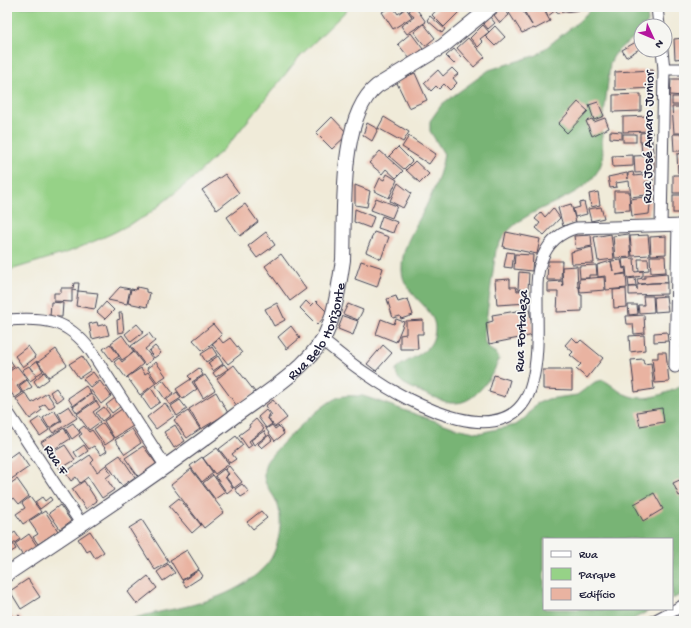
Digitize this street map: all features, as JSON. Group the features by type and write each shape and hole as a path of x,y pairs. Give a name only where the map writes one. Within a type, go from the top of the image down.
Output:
{"street":[{"name":"Rua Belo Horizonte","path":"7,574 82,525 166,467 284,378 309,357 322,340 330,318 343,260 346,167 352,132 361,104 368,94 377,86 443,46 490,7"},
{"path":"657,7 658,18"},
{"name":"Rua José Amaro Junior","path":"661,225 664,69 663,58"},
{"path":"664,69 684,69"},
{"name":"Rua Fortaleza","path":"322,340 368,376 397,394 436,412 473,421 489,422 506,418 518,410 524,401 532,382 536,360 538,272 542,257 548,246 563,233 576,228 681,225"},
{"path":"675,367 681,225"},
{"path":"7,320 47,320 64,325 78,335 91,351 166,467"},
{"name":"Rua F","path":"7,411 82,525"},
{"path":"654,621 684,605"}],"green space":[{"path":"7,7 350,7 300,56 229,144 191,180 146,216 111,234 69,252 7,271"},
{"path":"593,7 646,7 648,18 633,18 633,38 620,48 610,63 602,133 603,155 599,169 589,181 577,191 531,214 517,223 505,235 496,250 484,335 487,346 496,353 499,359 497,365 485,385 474,396 468,400 458,403 446,402 405,384 400,380 396,373 396,369 428,347 434,336 435,326 432,318 408,288 402,270 403,255 411,234 433,192 443,162 444,154 430,131 430,121 442,104 489,70 537,55 578,22"},
{"path":"603,380 624,394 641,398 663,394 684,385 684,593 673,598 673,538 543,538 543,610 650,610 630,621 126,621 145,615 192,605 220,596 245,583 267,564 275,551 279,534 280,517 277,503 264,478 264,471 267,461 290,436 322,407 339,397 363,396 456,428 479,433 516,425 526,417 536,404 548,399 577,395 595,382"}],"building":[{"path":"390,7 393,7 398,14 406,8 412,17 393,29 382,12"},
{"path":"415,7 426,22 407,34 401,26 414,17 409,11"},
{"path":"439,7 454,7 459,12 444,27 432,15"},
{"path":"520,7 532,25 522,7 542,7 550,21 535,29 534,28 522,33 506,8"},
{"path":"544,7 555,7 556,10 548,16"},
{"path":"556,7 588,7 588,9 557,13"},
{"path":"503,8 509,15 500,23 494,15"},
{"path":"430,16 445,29 442,33 427,20"},
{"path":"490,17 495,23 488,29 483,23"},
{"path":"424,24 435,38 425,46 414,32"},
{"path":"483,25 489,32 480,39 483,42 478,47 470,38"},
{"path":"495,26 505,37 495,46 485,36"},
{"path":"411,33 423,49 410,59 398,44"},
{"path":"468,38 485,57 474,67 457,48"},
{"path":"684,38 684,58 675,59 674,39"},
{"path":"633,44 633,53 626,57 622,50"},
{"path":"454,49 461,57 454,64 446,56"},
{"path":"452,68 458,74 453,78 457,83 450,90 444,84 439,89 436,86 431,91 424,83 438,70 443,76"},
{"path":"653,70 654,88 615,90 615,72"},
{"path":"415,73 427,100 409,108 396,81"},
{"path":"671,79 684,79 683,96 670,95"},
{"path":"641,94 641,111 613,112 613,95"},
{"path":"672,97 684,97 684,105 672,105"},
{"path":"578,102 588,111 567,133 558,124"},
{"path":"598,102 604,116 594,120 589,105"},
{"path":"672,107 684,107 684,133 674,133"},
{"path":"649,116 649,131 623,132 623,117"},
{"path":"332,117 348,134 332,149 316,133"},
{"path":"384,117 409,132 403,142 378,128"},
{"path":"605,118 609,128 592,136 586,121 592,119 594,122"},
{"path":"367,123 378,129 372,141 363,135"},
{"path":"610,131 622,132 622,139 610,138"},
{"path":"652,132 652,142 640,142 640,133"},
{"path":"623,134 636,134 636,142 623,142"},
{"path":"673,134 684,134 684,151 674,151"},
{"path":"409,136 436,154 429,164 402,147"},
{"path":"652,142 653,152 642,153 641,143"},
{"path":"398,147 412,161 404,169 389,156"},
{"path":"380,151 403,171 396,178 386,169 382,174 369,163"},
{"path":"684,153 684,173 678,173 677,154"},
{"path":"633,155 633,166 613,167 612,156"},
{"path":"654,155 654,172 635,173 634,156"},
{"path":"415,161 429,174 420,183 406,170"},
{"path":"633,172 634,176 652,174 653,181 645,182 646,187 646,185 652,184 653,194 631,197 629,181 616,183 617,187 610,188 608,177 627,173 628,179 628,173"},
{"path":"225,174 239,193 217,210 202,190"},
{"path":"387,174 397,180 389,198 374,191 380,178 384,180"},
{"path":"673,175 684,175 684,193 673,193"},
{"path":"398,183 411,193 403,208 390,201"},
{"path":"355,185 370,191 367,207 355,205"},
{"path":"614,191 629,191 630,210 614,211"},
{"path":"598,192 600,205 591,207 589,194"},
{"path":"673,195 684,195 684,213 673,213"},
{"path":"651,196 649,214 632,216 630,199"},
{"path":"376,198 397,206 392,218 371,210"},
{"path":"584,202 587,214 575,217 573,209 580,207 579,203"},
{"path":"245,204 258,222 240,236 227,217"},
{"path":"571,204 576,222 563,226 558,208"},
{"path":"601,207 604,218 591,221 588,209"},
{"path":"553,208 560,218 544,235 536,228 540,223 535,219 541,212 545,217"},
{"path":"355,209 374,217 370,228 354,222"},
{"path":"382,216 397,222 393,233 378,228"},
{"path":"266,232 275,245 257,258 248,246"},
{"path":"374,232 389,237 381,259 366,252"},
{"path":"506,232 540,239 537,254 503,247"},
{"path":"611,234 614,259 598,261 594,237"},
{"path":"629,234 631,257 615,258 613,236"},
{"path":"591,235 592,246 576,249 574,236"},
{"path":"648,235 650,255 632,256 630,236"},
{"path":"666,236 666,254 651,255 650,237"},
{"path":"592,247 594,263 572,264 571,252"},
{"path":"507,252 514,253 512,268 504,267"},
{"path":"281,254 306,289 290,301 265,266"},
{"path":"515,254 533,255 532,271 514,269"},
{"path":"650,256 665,256 666,272 651,273"},
{"path":"634,258 635,272 643,271 643,276 627,278 626,267 623,268 622,259"},
{"path":"638,259 648,259 649,270 639,271"},
{"path":"621,260 623,269 625,268 626,273 616,275 626,274 627,288 606,290 605,276 598,277 597,265"},
{"path":"361,261 383,268 377,287 355,279"},
{"path":"548,261 562,261 561,280 547,280"},
{"path":"596,265 597,275 589,275 589,278 580,278 579,266"},
{"path":"577,266 578,287 580,295 582,295 582,311 557,312 558,292 548,292 548,282 562,281 563,287 562,267"},
{"path":"519,272 529,273 528,290 518,289"},
{"path":"667,273 668,282 638,284 637,279 645,278 645,275"},
{"path":"604,277 605,290 580,292 579,279"},
{"path":"635,278 636,286 629,287 628,279"},
{"path":"510,279 510,287 516,287 517,291 527,290 528,303 497,305 495,280"},
{"path":"74,283 79,283 78,291 72,290 72,302 54,301 54,293 61,293 61,288 73,288"},
{"path":"652,283 667,283 667,294 629,295 629,287 637,287 637,285"},
{"path":"120,287 130,289 127,304 108,300"},
{"path":"137,287 146,289 146,292 150,293 147,307 128,303 131,289 136,290"},
{"path":"626,289 627,307 614,308 613,290"},
{"path":"78,291 98,293 95,309 76,306"},
{"path":"396,296 398,302 408,299 413,315 401,319 400,316 393,318 387,299"},
{"path":"643,296 653,296 654,312 639,313 638,305 644,305"},
{"path":"666,296 668,311 655,312 654,297"},
{"path":"306,301 311,306 316,301 328,313 317,325 300,308"},
{"path":"51,302 63,303 62,317 50,317"},
{"path":"106,302 114,310 105,319 97,312"},
{"path":"277,303 285,320 274,326 265,309"},
{"path":"348,304 363,310 358,320 343,314"},
{"path":"628,305 637,305 638,314 629,315"},
{"path":"529,309 534,335 489,344 486,323 493,321 492,315"},
{"path":"119,313 122,313 124,332 118,333 117,320 120,319"},
{"path":"644,315 645,333 634,334 633,324 627,324 626,316"},
{"path":"343,316 358,321 353,335 338,329"},
{"path":"381,319 394,324 396,319 404,322 396,342 376,334"},
{"path":"423,320 423,334 417,334 418,349 400,349 400,335 406,334 406,321"},
{"path":"97,322 98,326 106,324 109,335 92,339 89,324"},
{"path":"137,324 144,332 131,342 125,334"},
{"path":"213,324 222,335 203,351 193,340"},
{"path":"291,326 300,338 287,349 278,337"},
{"path":"667,332 668,341 654,342 654,333"},
{"path":"149,333 155,341 145,349 153,359 145,365 131,346"},
{"path":"122,335 134,352 122,360 111,343"},
{"path":"644,335 645,350 630,352 629,336"},
{"path":"572,337 578,343 581,340 603,358 587,378 576,369 581,364 570,355 573,352 565,345"},
{"path":"219,338 223,343 230,338 242,353 228,364 212,344"},
{"path":"110,344 119,356 112,361 103,349"},
{"path":"383,345 392,353 376,371 367,364"},
{"path":"28,346 36,357 23,367 15,356"},
{"path":"155,346 161,353 154,358 149,351"},
{"path":"212,347 217,355 206,362 201,354"},
{"path":"56,349 67,365 49,377 38,362"},
{"path":"134,352 143,364 126,378 114,362 119,358 122,362"},
{"path":"658,352 666,352 669,382 655,383 652,358 658,358"},
{"path":"7,355 14,366 7,371"},
{"path":"82,356 91,370 79,378 69,364"},
{"path":"218,356 223,364 213,371 208,363"},
{"path":"643,359 644,364 651,363 654,389 635,392 631,360"},
{"path":"37,361 43,371 37,375 30,366"},
{"path":"156,362 166,376 157,382 147,368"},
{"path":"224,364 228,369 216,377 213,373"},
{"path":"234,365 255,392 237,406 217,379"},
{"path":"17,366 27,379 17,386 22,393 15,398 7,387 7,373"},
{"path":"29,366 36,377 30,381 22,370"},
{"path":"141,368 145,374 148,372 156,383 140,395 127,377"},
{"path":"199,368 203,375 192,382 197,389 183,399 176,389 191,379 188,376"},
{"path":"543,370 572,370 572,390 543,389"},
{"path":"44,372 49,379 38,387 34,381"},
{"path":"93,372 99,380 90,387 83,379"},
{"path":"205,375 215,390 203,398 194,382"},
{"path":"494,375 510,380 505,397 489,392"},
{"path":"27,380 32,387 23,393 19,386"},
{"path":"163,380 173,393 165,399 156,386"},
{"path":"100,381 111,396 101,404 90,389"},
{"path":"86,386 91,393 73,406 68,398"},
{"path":"56,388 63,398 57,402 50,392"},
{"path":"151,388 160,402 150,409 141,396"},
{"path":"177,392 181,398 170,405 166,400"},
{"path":"216,392 228,413 201,429 189,409"},
{"path":"25,393 32,403 47,393 55,405 49,409 45,404 40,407 42,410 30,419 16,399"},
{"path":"91,394 95,400 77,413 73,407"},
{"path":"115,398 121,406 112,413 106,405"},
{"path":"180,400 187,409 177,416 171,406"},
{"path":"273,400 287,418 275,427 268,418 272,415 265,406"},
{"path":"96,401 100,407 93,412 100,422 89,430 77,414"},
{"path":"165,403 174,416 156,429 147,417"},
{"path":"69,406 77,418 53,433 50,429 62,421 58,413"},
{"path":"104,407 110,415 102,421 96,413"},
{"path":"662,408 664,422 640,426 637,412"},
{"path":"122,409 133,426 114,438 104,421"},
{"path":"54,410 61,421 49,428 43,418"},
{"path":"266,410 270,415 267,417 272,424 266,428 258,417"},
{"path":"188,411 200,429 187,438 174,420"},
{"path":"40,417 49,430 40,436 31,423"},
{"path":"256,419 264,429 249,441 252,445 248,448 239,435 250,427 249,425"},
{"path":"73,423 80,433 72,439 65,428"},
{"path":"103,423 114,439 105,445 94,429"},
{"path":"175,425 185,441 174,448 164,432"},
{"path":"272,425 275,429 279,426 284,434 275,441 266,429"},
{"path":"84,426 89,432 92,430 107,451 101,455 94,446 89,449 79,436 82,434 79,430"},
{"path":"64,428 70,439 48,453 41,442"},
{"path":"132,429 141,443 125,454 115,440"},
{"path":"264,431 267,436 254,445 251,440"},
{"path":"269,435 272,440 262,448 258,444"},
{"path":"236,436 243,445 232,454 236,459 230,463 219,449"},
{"path":"65,445 75,460 60,469 50,454"},
{"path":"84,445 88,451 78,458 74,452"},
{"path":"143,446 158,466 140,479 125,458"},
{"path":"217,448 229,464 215,474 203,458"},
{"path":"18,451 29,467 10,480 7,476 7,459"},
{"path":"90,455 94,460 91,463 97,472 106,465 111,474 106,478 114,490 102,498 88,477 80,483 76,477 71,481 65,472"},
{"path":"120,455 135,477 122,486 107,464"},
{"path":"202,457 213,473 202,482 190,466"},
{"path":"229,466 242,482 234,488 226,477 229,474 225,469"},
{"path":"191,469 224,512 204,528 171,485"},
{"path":"224,469 228,475 225,477 233,488 227,493 215,476"},
{"path":"213,475 225,492 215,499 203,483"},
{"path":"684,478 684,494 679,496 673,483"},
{"path":"17,479 29,496 19,504 14,498 10,501 7,497 7,486"},
{"path":"84,481 97,501 86,509 72,489"},
{"path":"242,484 249,492 241,497 235,489"},
{"path":"654,493 663,509 643,521 634,504"},
{"path":"30,497 41,512 23,524 16,514 25,508 22,503"},
{"path":"42,497 45,501 50,497 52,500 40,509 35,502"},
{"path":"179,498 201,525 192,533 169,506"},
{"path":"60,505 71,521 60,529 49,513"},
{"path":"45,511 58,531 38,544 33,537 38,534 29,521"},
{"path":"261,511 267,518 253,529 247,522"},
{"path":"142,520 169,562 155,570 129,528"},
{"path":"90,531 104,552 95,558 90,550 87,552 78,539"},
{"path":"15,532 20,539 13,544 16,549 11,552 7,546 11,543 8,537"},
{"path":"29,534 37,546 23,556 15,544"},
{"path":"187,550 199,569 182,580 170,560"},
{"path":"168,564 175,573 163,581 157,572"},
{"path":"199,570 203,576 186,587 182,581"},
{"path":"148,576 157,588 137,604 128,592"},
{"path":"28,579 40,597 21,609 10,591"},
{"path":"11,615 14,619 19,615 23,621 9,621 7,618"}]}
